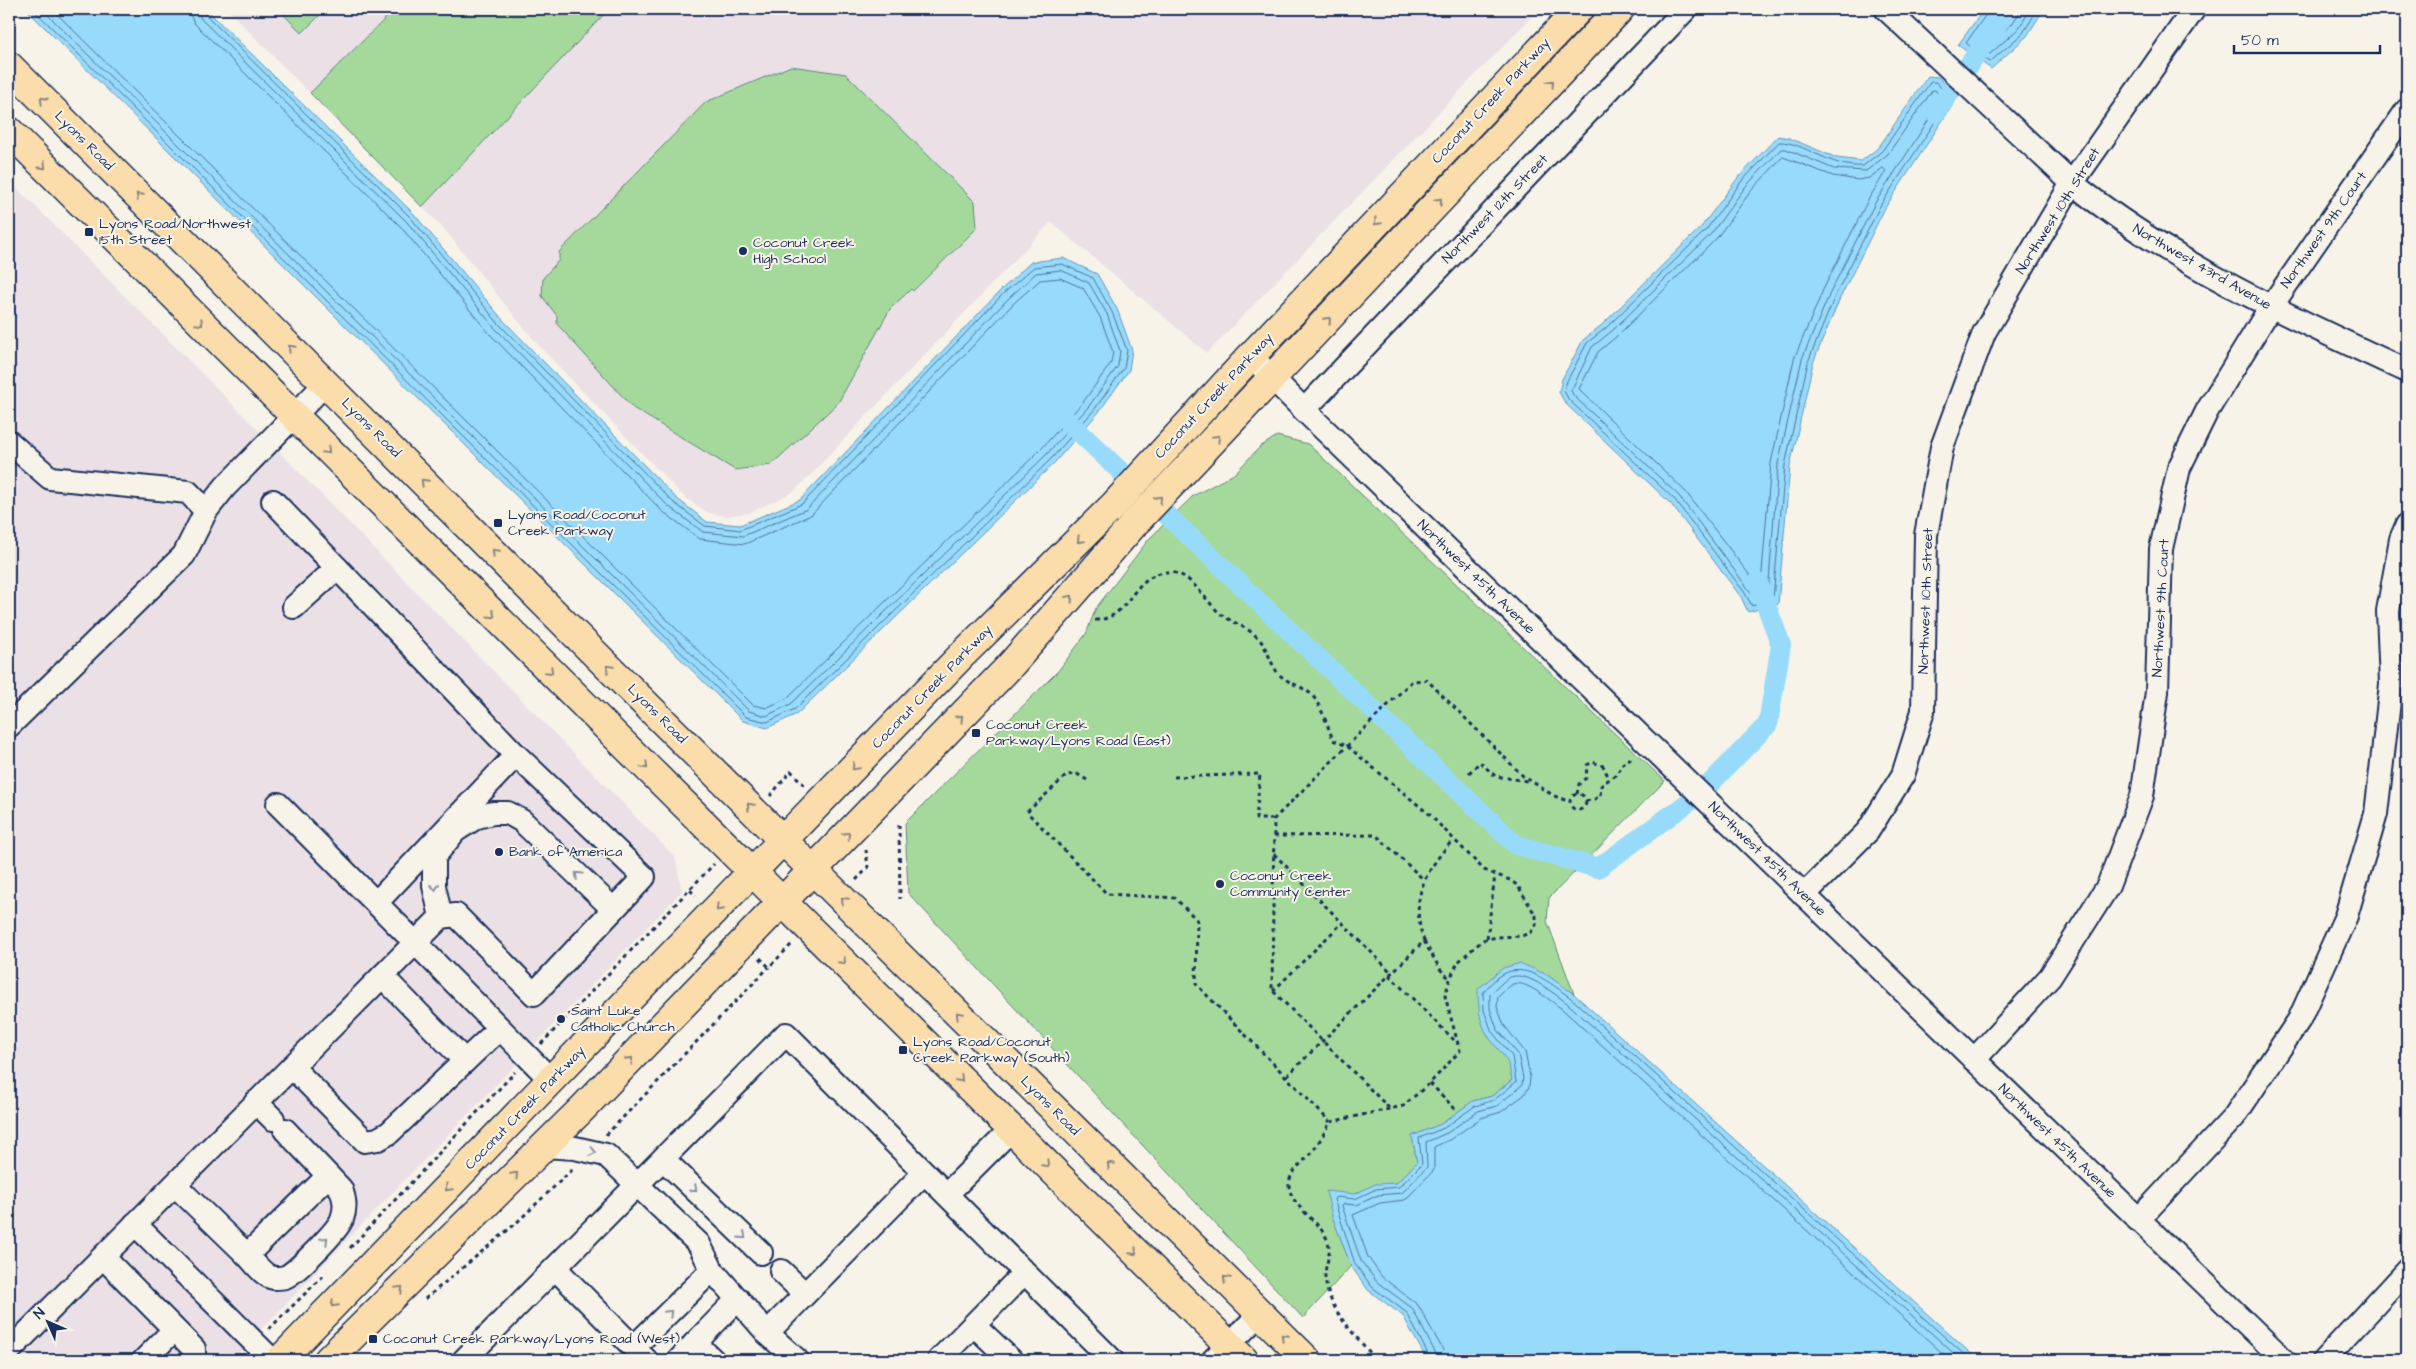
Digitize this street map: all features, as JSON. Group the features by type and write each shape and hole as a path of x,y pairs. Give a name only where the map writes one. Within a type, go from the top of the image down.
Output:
{"main road":[{"name":"Coconut Creek Parkway","path":"280,1360 961,656 1114,505 1251,356 1579,9"},
{"path":"328,1360 544,1146 784,902 1009,667 1134,524 1620,9"},
{"name":"Lyons Road","path":"9,66 784,841 1307,1360"},
{"path":"9,131 293,416 784,902 1011,1130 1228,1355"}],"street":[{"name":"Northwest 12th Street","path":"1304,410 1686,9"},
{"name":"Northwest 43rd Avenue","path":"1886,9 2072,183 2098,204 2170,252 2270,308 2407,371"},
{"name":"Northwest 10th Street","path":"1804,895 1868,830 1903,775 1923,711 1926,535 1942,447 1984,333 2072,183 2194,9"},
{"name":"Northwest 9th Court","path":"1974,1060 2050,978 2108,886 2142,796 2158,692 2161,549 2179,468 2206,411 2270,308 2407,110"},
{"name":"Northwest 45th Avenue","path":"1251,356 1304,410 2284,1360"},
{"path":"9,726 184,555 206,510 225,487 326,383"},
{"path":"9,442 50,478 188,492 206,510"},
{"path":"9,1351 441,916 456,915 534,994 644,877 516,755 273,501"},
{"path":"2138,1220 2234,1117 2299,1020 2346,916 2376,814 2399,684 2388,610 2400,539 2407,524"},
{"path":"294,607 337,568"},
{"path":"377,902 516,755"},
{"path":"278,804 417,942 499,1029 552,1080"},
{"path":"441,916 434,886 434,857 455,831 477,817 493,813 508,813 522,821 613,909"},
{"path":"382,976 465,1061"},
{"path":"292,1067 365,1141 378,1139 389,1133 499,1029"},
{"path":"464,1360 786,1034 1112,1360"},
{"path":"174,1185 266,1274 273,1278 284,1278 294,1272 328,1238 342,1221 345,1198 341,1189 256,1102"},
{"path":"947,1194 1011,1130"},
{"path":"544,1146 576,1148 606,1155 700,1244 712,1270 767,1332 797,1360"},
{"path":"663,1159 761,1253"},
{"path":"767,1332 924,1173"},
{"path":"247,1255 328,1176"},
{"path":"700,1244 725,1218"},
{"path":"136,1224 272,1360"},
{"path":"103,1257 194,1349 194,1360"},
{"path":"555,1268 640,1354 712,1270"},
{"path":"2324,1360 2407,1270"},
{"path":"781,1271 805,1294"},
{"path":"939,1360 1025,1272"},
{"path":"679,1360 738,1299"},
{"path":"1228,1355 1260,1314"},
{"path":"974,1325 1011,1360"},
{"path":"144,1360 174,1330"},
{"path":"696,1343 713,1360"}],"path":[{"path":"1095,620 1104,620 1115,616 1144,581 1158,573 1171,571 1184,576 1224,617 1250,630 1262,642 1277,672 1293,685 1314,697 1333,740 1347,746 1429,814 1452,840 1484,870 1518,886 1536,916 1536,925 1531,932 1522,936 1483,940 1465,955 1450,979 1444,996 1460,1051 1430,1083 1403,1106 1330,1122 1312,1153 1295,1171 1289,1184 1294,1200 1313,1219 1327,1238 1330,1258 1325,1276 1333,1307 1376,1360"},
{"path":"1174,777 1260,774 1256,819 1274,818 1412,681 1427,680 1524,778 1539,784 1556,798 1570,801"},
{"path":"1586,801 1595,800 1600,796 1601,786 1609,778 1618,774 1621,765 1629,759 1642,765"},
{"path":"1469,773 1480,762 1495,776 1531,781"},
{"path":"1570,801 1577,794 1579,784 1586,778 1587,765 1593,762 1603,766 1609,778"},
{"path":"1087,780 1077,774 1067,775 1027,812 1107,894 1175,898 1197,920 1196,984 1330,1122"},
{"path":"1577,794 1582,795 1586,801"},
{"path":"1570,801 1572,806 1578,810 1583,808 1586,801"},
{"path":"1274,818 1273,991 1389,1108"},
{"path":"899,825 900,899"},
{"path":"1274,836 1376,835 1424,880"},
{"path":"1450,979 1440,970 1424,941 1417,912 1424,880 1430,866 1452,840"},
{"path":"1274,854 1458,1044"},
{"path":"1487,939 1495,875"},
{"path":"347,1251 528,1058 690,890"},
{"path":"1273,991 1342,923"},
{"path":"1287,1076 1424,941"},
{"path":"1430,1083 1455,1109"},
{"path":"255,1343 327,1272"}],"shaded area":[{"name":"Coconut Creek High School","path":"227,9 1539,9 1207,353 1051,222 795,491 749,513 726,516 709,513 684,497 539,346 444,229"},
{"path":"9,180 260,432 675,857 682,891 232,1360 9,1360"}],"green space":[{"path":"289,9 326,9 302,33 283,14"},
{"path":"395,9 609,9 422,207 310,93"},
{"path":"791,66 846,74 975,202 977,228 913,291 911,289 890,309 838,403 771,465 735,470 633,408 557,324 557,316 542,296 543,278 559,260 559,252 706,102"},
{"path":"1277,436 1308,444 1665,781 1549,898 1547,921 1574,994 1547,975 1487,1035 1508,1058 1512,1080 1492,1096 1473,1101 1441,1124 1412,1136 1417,1162 1397,1183 1368,1188 1354,1196 1332,1216 1351,1266 1303,1318 908,893 905,823 1058,671 1086,634 1096,608 1149,539 1193,496 1234,474 1260,447"}],"water":[{"path":"26,9 206,9 414,214 503,320 676,498 707,522 740,525 800,500 1001,290 1031,262 1063,258 1097,274 1117,309 1132,350 1129,370 1098,413 1055,462 797,714 767,728 743,721"},
{"path":"1984,9 2044,9 2027,36 1991,69 1958,45"},
{"path":"1928,76 1938,77 1958,97 1885,208 1840,298 1813,363 1790,466 1778,604 1748,612 1741,597 1671,504 1565,403 1559,392 1562,379 1583,340 1604,323 1702,226 1737,179 1778,136 1789,138 1837,158 1861,161 1878,148"},
{"path":"1520,963 1547,975 1574,994 1978,1360 1427,1360 1403,1316 1368,1290 1351,1266 1332,1216 1326,1191 1355,1194 1375,1184 1397,1183 1417,1162 1412,1136 1441,1124 1473,1101 1492,1096 1512,1080 1506,1059 1488,1036 1483,1025 1478,989 1503,968"}],"waterway":[{"path":"1936,112 2008,9"},
{"path":"1061,415 1516,845 1598,868 1700,794 1768,724 1781,645 1758,583"}],"place":[{"name":"Lyons Road/Northwest 15th Street","path":"89,232"},
{"name":"Coconut Creek High School","path":"743,251"},
{"name":"Lyons Road/Coconut Creek Parkway","path":"498,523"},
{"name":"Coconut Creek Parkway/Lyons Road (East)","path":"976,733"},
{"name":"Bank of America","path":"499,852"},
{"name":"Coconut Creek Community Center","path":"1220,884"},
{"name":"Saint Luke Catholic Church","path":"561,1019"},
{"name":"Lyons Road/Coconut Creek Parkway (South)","path":"903,1050"},
{"name":"Coconut Creek Parkway/Lyons Road (West)","path":"373,1339"}]}
